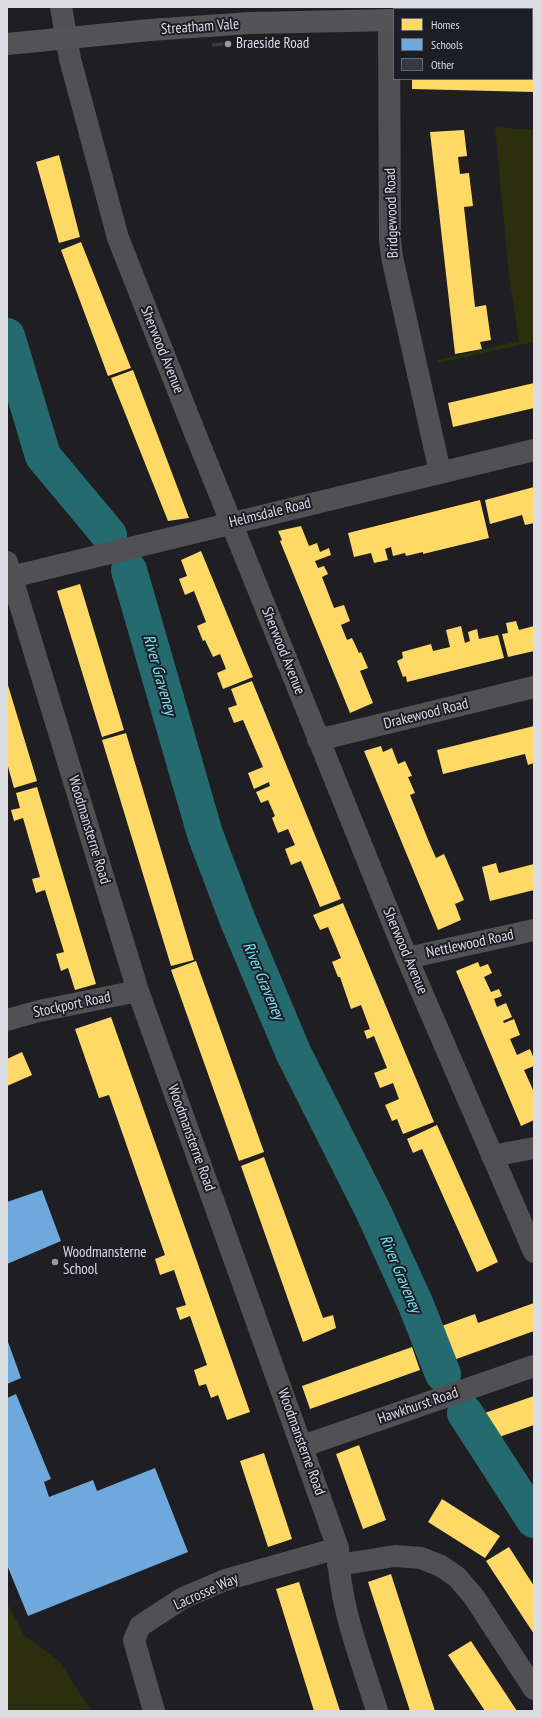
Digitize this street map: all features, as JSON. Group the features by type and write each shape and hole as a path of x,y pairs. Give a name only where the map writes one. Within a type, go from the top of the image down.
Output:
{"main road":[{"name":"Streatham Vale","path":"7,44 250,23 393,14"}],"street":[{"path":"61,7 65,38"},
{"name":"Sherwood Avenue","path":"65,38 118,238 193,428 233,523 318,740 407,958 534,1252"},
{"name":"Bridgewood Road","path":"396,80 390,240 392,257 440,472"},
{"name":"Helmsdale Road","path":"9,572 233,523 534,450"},
{"name":"Woodmansterne Road","path":"9,572 138,991 302,1446 338,1556 342,1593 377,1711"},
{"name":"Drakewood Road","path":"318,740 534,687"},
{"name":"Nettlewood Road","path":"407,958 534,930"},
{"name":"Stockport Road","path":"7,1020 39,1011 138,991"},
{"path":"492,1156 534,1148"},
{"name":"Hawkhurst Road","path":"302,1446 534,1366"},
{"name":"Lacrosse Way","path":"154,1711 134,1640 140,1626 183,1598 225,1580 338,1556 395,1556 421,1558 457,1577 474,1598 534,1689"}],"green space":[{"path":"495,127 534,130 534,342 438,363 437,360 519,341 509,276"},
{"path":"7,1603 24,1635 60,1662 91,1711 7,1711"}],"building: Homes":[{"path":"534,65 534,92 412,89 412,80 533,80"},
{"path":"464,130 467,156 458,157 460,174 469,173 473,206 464,207 475,307 486,305 491,340 480,342 482,349 455,354 430,132"},
{"path":"59,155 80,237 59,243 36,162"},
{"path":"81,242 131,368 108,376 61,250"},
{"path":"133,370 189,518 168,521 111,378"},
{"path":"534,383 534,408 453,427 448,403"},
{"path":"534,487 534,523 525,525 522,515 490,524 485,500"},
{"path":"480,500 489,538 423,554 423,552 406,556 405,553 393,556 391,547 385,549 388,560 374,563 371,553 354,557 348,533"},
{"path":"301,526 309,546 317,543 320,552 329,548 331,555 315,561 318,568 324,566 328,574 322,577 334,608 344,605 350,621 341,625 347,640 352,638 359,653 361,652 368,668 360,671 373,703 350,713 280,541 282,540 278,531"},
{"path":"201,551 253,677 223,689 217,673 226,669 220,654 213,657 205,640 203,641 197,626 206,622 194,591 185,595 179,579 187,576 181,560"},
{"path":"80,584 124,730 102,737 57,591"},
{"path":"516,621 519,630 534,626 534,651 508,657 502,634 508,633 506,623"},
{"path":"461,626 465,643 470,641 468,632 477,629 479,639 498,635 504,658 407,682 406,676 403,677 397,661 403,658 402,652 431,644 433,651 450,647 446,630"},
{"path":"252,681 341,899 320,907 301,861 291,865 285,849 295,845 288,829 278,833 272,818 275,816 268,800 261,803 256,792 270,786 269,782 254,789 248,773 263,767 243,720 234,723 228,708 237,705 231,689"},
{"path":"7,682 37,781 14,788 7,763"},
{"path":"534,726 534,763 528,765 525,754 443,774 437,750"},
{"path":"126,733 194,960 171,966 102,740"},
{"path":"381,746 383,752 392,748 398,764 405,761 412,776 408,777 415,793 410,795 429,842 436,858 444,854 464,900 455,904 461,920 438,930 364,751"},
{"path":"37,787 96,984 75,990 68,968 61,971 56,954 64,952 45,890 36,893 32,879 40,877 23,818 14,821 11,810 20,808 16,793"},
{"path":"496,863 499,873 534,864 534,890 490,901 482,867"},
{"path":"343,903 434,1122 403,1134 397,1119 392,1121 385,1105 399,1099 393,1083 380,1088 374,1073 387,1068 374,1036 367,1039 364,1031 370,1029 361,1005 351,1009 340,977 338,977 332,962 341,958 328,927 320,930 313,915"},
{"path":"196,961 264,1152 239,1161 171,970"},
{"path":"478,962 480,967 488,964 492,973 484,977 491,992 499,989 502,996 494,999 497,1007 506,1003 512,1017 503,1021 504,1023 514,1019 520,1035 510,1039 517,1055 530,1049 534,1059 534,1066 524,1070 534,1092 534,1120 521,1126 456,971"},
{"path":"111,1017 250,1412 227,1420 218,1395 211,1398 206,1384 199,1386 194,1370 207,1365 190,1316 180,1320 176,1308 186,1305 174,1270 160,1275 155,1259 165,1255 109,1095 99,1098 75,1029"},
{"path":"22,1052 32,1075 7,1086 7,1059"},
{"path":"437,1125 498,1262 477,1272 422,1149 413,1153 407,1139"},
{"path":"264,1157 323,1318 333,1315 336,1328 303,1342 241,1166"},
{"path":"534,1303 534,1331 448,1362 436,1328 475,1314 478,1323"},
{"path":"412,1347 420,1370 310,1409 302,1386"},
{"path":"534,1396 534,1425 490,1440 476,1416"},
{"path":"359,1445 386,1520 363,1529 336,1454"},
{"path":"264,1453 292,1539 268,1547 240,1461"},
{"path":"442,1499 500,1536 485,1558 428,1522"},
{"path":"509,1547 534,1586 534,1634 486,1561"},
{"path":"391,1574 435,1711 410,1711 368,1582"},
{"path":"299,1582 340,1711 314,1711 276,1589"},
{"path":"471,1641 517,1711 485,1711 448,1655"}],"building: Schools":[{"path":"42,1190 61,1241 7,1264 7,1202"},
{"path":"7,1339 21,1378 7,1384"},
{"path":"16,1394 51,1479 44,1482 49,1497 93,1480 97,1491 155,1468 188,1552 28,1616 7,1565 7,1398"}],"building: Other":[{"path":"226,42 226,45 212,47 212,43"}],"waterway":[{"name":"River Graveney","path":"7,336 43,456 109,535"},
{"name":"River Graveney","path":"129,570 205,834 238,921 293,1052 374,1213 416,1305 443,1374"},
{"name":"River Graveney","path":"465,1413 534,1520"}],"place":[{"name":"Braeside Road","path":"228,44"},
{"name":"Woodmansterne School","path":"55,1262"}]}
